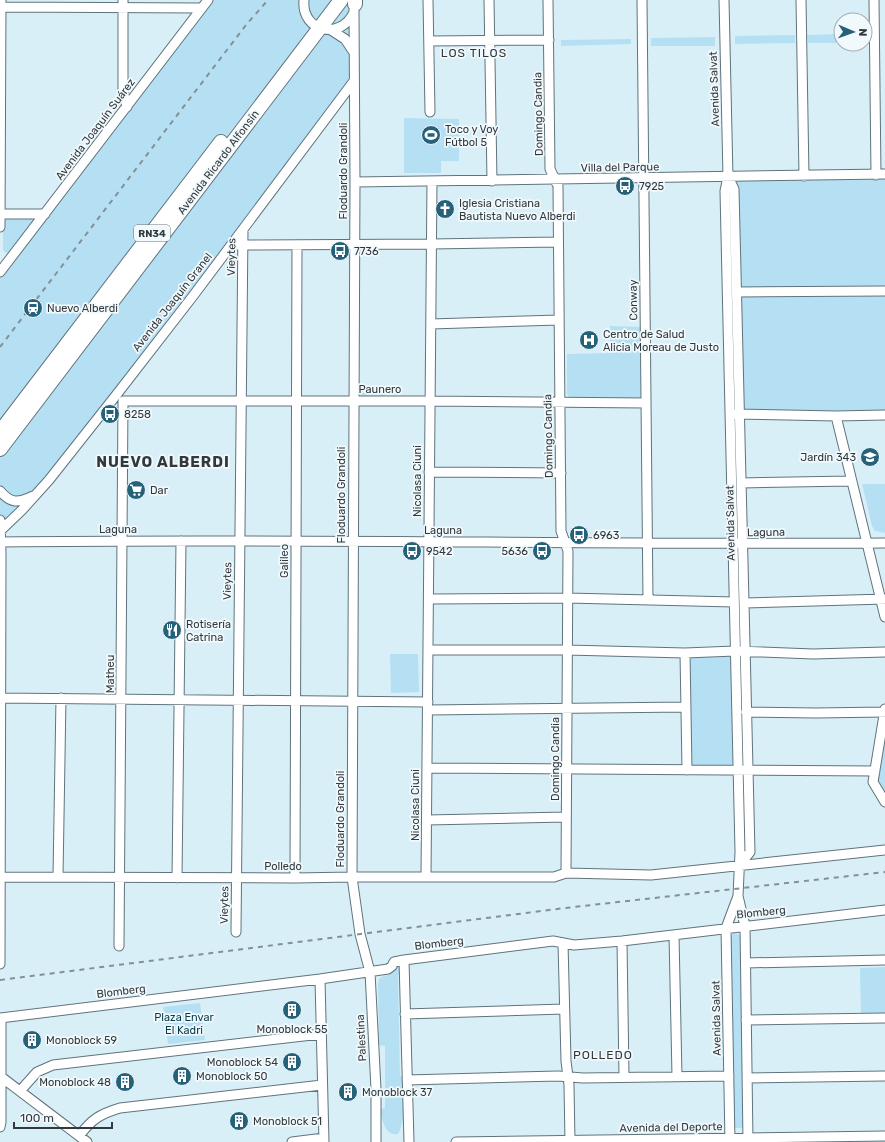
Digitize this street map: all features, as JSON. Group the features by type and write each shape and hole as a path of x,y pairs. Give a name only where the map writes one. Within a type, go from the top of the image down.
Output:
{"highway":[{"name":"Avenida Ricardo Alfonsín","path":"0,432 321,27 329,0"},
{"name":"Avenida Ricardo Alfonsín","path":"0,449 341,0"}],"street":[{"name":"Avenida Joaquín Suárez","path":"0,272 208,0"},
{"path":"304,0 305,13 321,27"},
{"path":"428,0 430,112"},
{"path":"489,0 492,181"},
{"name":"Domingo Candia","path":"548,0 550,169 558,186 561,531 568,551 566,873"},
{"name":"Conway","path":"642,0 648,600"},
{"name":"Avenida Salvat","path":"724,0 728,177 725,191 738,770 738,896 745,926 748,1140"},
{"path":"802,0 804,176"},
{"path":"874,0 880,175"},
{"path":"0,227 1,4 123,4 202,8"},
{"path":"123,4 123,91 127,107"},
{"name":"Avenida Ricardo Alfonsín","path":"321,27 338,28 346,24 351,18 355,4"},
{"name":"Floduardo Grandoli","path":"355,4 352,877 360,934"},
{"name":"Floduardo Grandoli","path":"321,27 346,39 354,55"},
{"path":"429,41 549,40"},
{"name":"Avenida Joaquín Granel","path":"0,531 36,495 117,394 232,245 354,81"},
{"name":"Villa del Parque","path":"355,182 880,175"},
{"name":"Avenida Salvat","path":"728,177 734,189 750,852 739,866"},
{"name":"Nicolasa Ciuni","path":"426,877 432,181"},
{"path":"0,214 45,214"},
{"name":"Vieytes","path":"236,932 243,230"},
{"path":"232,245 558,242"},
{"name":"Galileo","path":"295,878 297,244"},
{"path":"737,292 885,290"},
{"path":"431,324 559,320"},
{"path":"117,394 123,401"},
{"name":"Paunero","path":"123,401 646,403"},
{"name":"Matheu","path":"119,946 123,401"},
{"path":"730,414 836,416 885,415"},
{"path":"836,416 867,543 883,599 885,617"},
{"path":"429,472 561,473"},
{"path":"741,483 851,480"},
{"path":"0,491 8,499 14,501 20,501 36,495"},
{"path":"0,520 0,964"},
{"name":"Laguna","path":"0,542 122,540 733,544 885,543"},
{"path":"177,878 181,541"},
{"path":"428,599 567,598 734,602"},
{"path":"744,603 883,599"},
{"path":"428,650 567,650 813,654 885,652"},
{"path":"685,653 687,770"},
{"path":"0,698 352,701 428,706 567,708 686,707"},
{"path":"58,877 61,698"},
{"path":"885,708 873,782 885,802"},
{"path":"746,712 885,712"},
{"path":"427,768 875,771"},
{"path":"427,820 566,817"},
{"name":"Polledo","path":"0,877 554,877 566,873 651,875 885,850"},
{"name":"Avenida Salvat","path":"730,1140 726,928 738,896"},
{"name":"Blomberg","path":"0,1018 320,979 388,969 394,962 404,960 553,941 574,945 622,941 885,910"},
{"name":"Palestina","path":"360,934 370,972 376,1142"},
{"path":"674,935 677,1076"},
{"path":"622,941 624,1077"},
{"path":"563,943 564,1009 566,1061 569,1086 570,1141"},
{"path":"404,960 410,1142"},
{"path":"746,963 885,960"},
{"path":"292,1142 324,1140 320,979"},
{"path":"405,1014 564,1009"},
{"path":"0,1018 0,1127"},
{"path":"746,1020 885,1018"},
{"path":"20,1091 38,1072 53,1065 321,1034"},
{"path":"1,1076 87,1142"},
{"path":"407,1080 729,1076"},
{"path":"747,1078 885,1076"},
{"path":"79,1136 93,1120 104,1112 120,1108 322,1085"},
{"name":"Avenida del Deporte","path":"456,1142 748,1140 885,1136"}],"green space":[{"path":"208,0 355,0 354,81 117,394 0,531 0,272"},
{"path":"833,34 833,43 808,43 807,35"},
{"path":"795,35 795,43 735,44 735,36"},
{"path":"715,37 715,46 651,46 651,38"},
{"path":"631,39 631,44 561,46 561,40"},
{"name":"Toco y Voy Fútbol 5","path":"404,118 459,119 459,161 441,161 441,173 404,173"},
{"path":"885,174 885,415 740,414 734,189 728,177"},
{"path":"5,217 33,218 33,221 7,253 4,252 3,248 3,222"},
{"path":"610,326 643,327 643,394 641,398 636,400 571,400 567,394 567,354 610,353"},
{"path":"357,393 385,393 385,399 357,399"},
{"path":"862,484 885,484 885,533 875,531 872,526"},
{"path":"390,654 418,654 419,692 391,693"},
{"path":"731,655 733,766 690,767 688,656"},
{"path":"885,712 885,802 873,782"},
{"path":"733,933 742,937 745,1124 742,1128 736,1128 734,1126 730,937"},
{"path":"397,965 399,967 400,974 398,975 400,1076 404,1077 404,1098 401,1129 398,1134 393,1134 390,1133 385,1127 379,1110 385,1108 385,1046 379,1045 378,984 379,979 383,976 391,974"},
{"path":"885,967 885,1013 861,1013 860,968"},
{"name":"Plaza Envar El Kadri","path":"200,1003 205,1040 168,1044 163,1007"},
{"path":"885,1139 885,1142 758,1142"}],"railway":[{"path":"0,347 246,25 268,0"},
{"path":"0,980 565,908 885,872"}],"place":[{"name":"Toco y Voy Fútbol 5","path":"431,135"},
{"name":"7925","path":"625,186"},
{"name":"Iglesia Cristiana Bautista Nuevo Alberdi","path":"445,209"},
{"name":"7736","path":"340,251"},
{"name":"Nuevo Alberdi","path":"33,308"},
{"name":"Centro de Salud Alicia Moreau de Justo","path":"589,340"},
{"name":"8258","path":"110,414"},
{"name":"Jardín 343","path":"870,457"},
{"name":"Dar","path":"136,490"},
{"name":"6963","path":"579,535"},
{"name":"9542","path":"412,551"},
{"name":"5636","path":"542,551"},
{"name":"Rotisería Catrina","path":"172,630"},
{"name":"Monoblock 55","path":"292,1010"},
{"name":"Monoblock 59","path":"32,1040"},
{"name":"Monoblock 54","path":"292,1062"},
{"name":"Monoblock 50","path":"182,1076"},
{"name":"Monoblock 48","path":"125,1082"},
{"name":"Monoblock 37","path":"348,1092"},
{"name":"Monoblock 51","path":"239,1121"}],"district":[{"name":"LOS TILOS","path":"474,53"},
{"name":"NUEVO ALBERDI","path":"163,462"},
{"name":"POLLEDO","path":"603,1055"}]}
